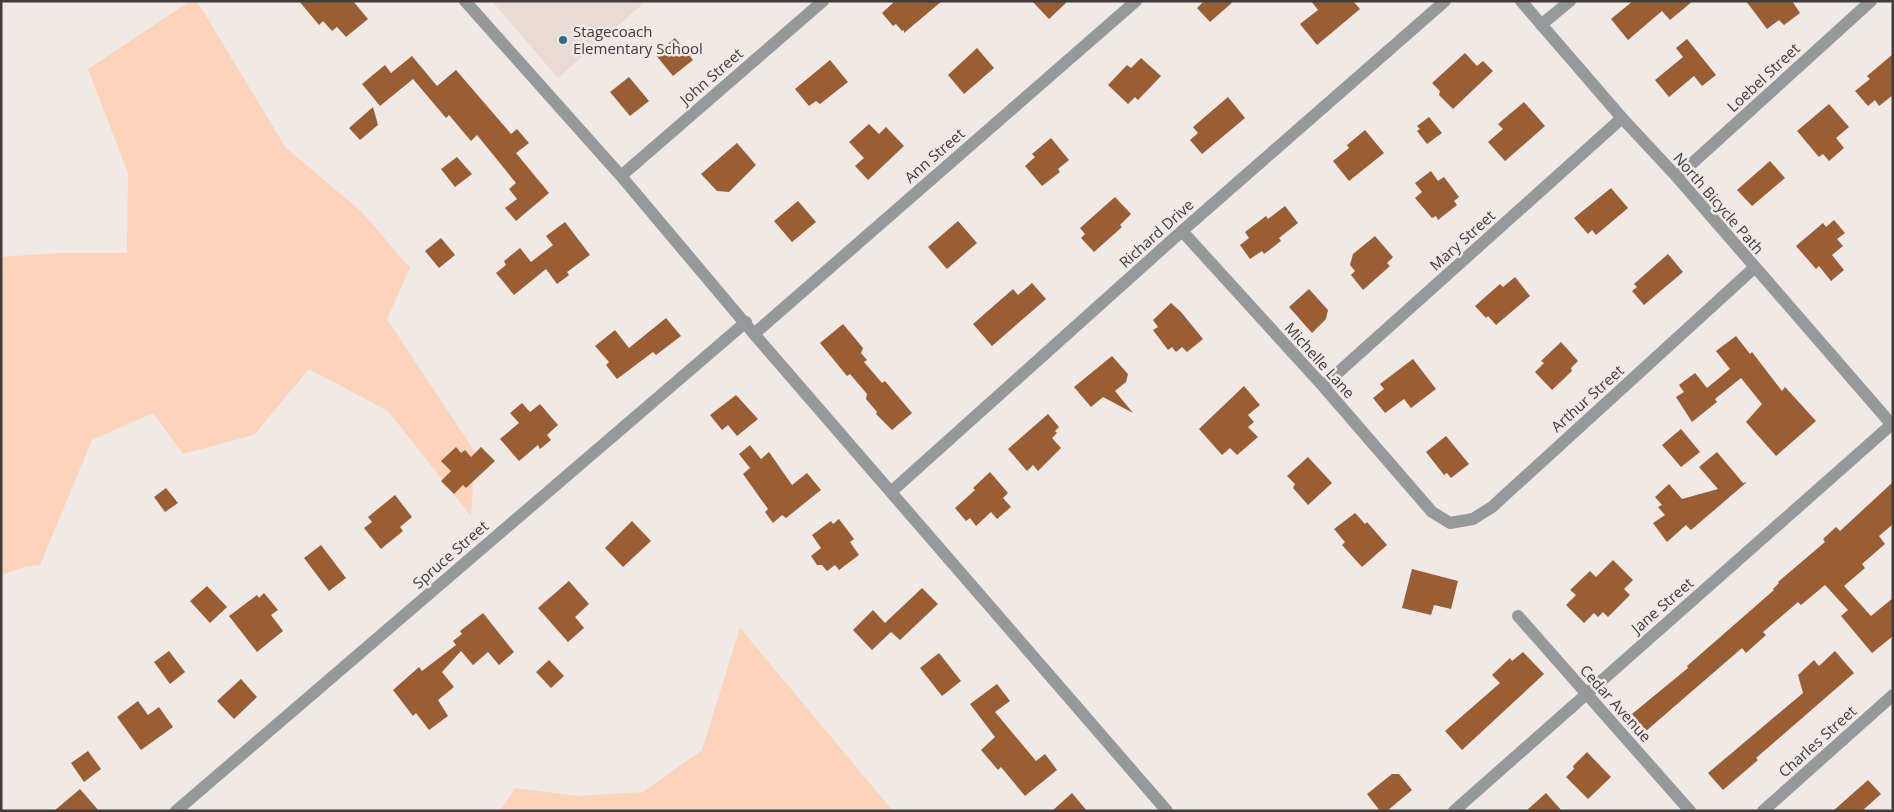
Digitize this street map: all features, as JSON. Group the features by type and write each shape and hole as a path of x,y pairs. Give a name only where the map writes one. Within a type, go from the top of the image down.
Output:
{"street":[{"name":"John Street","path":"621,176 823,1"},
{"name":"Ann Street","path":"754,334 1136,1"},
{"name":"Richard Drive","path":"892,491 1182,231 1445,1"},
{"name":"North Bicycle Path","path":"1521,1 1622,118 1677,177 1892,425"},
{"path":"1542,25 1570,1"},
{"name":"Loebel Street","path":"1677,177 1871,1"},
{"path":"471,4 1167,811"},
{"name":"Mary Street","path":"1323,386 1622,118"},
{"name":"Michelle Lane","path":"1182,231 1323,386 1432,512"},
{"name":"Arthur Street","path":"1432,512 1450,523 1474,519 1492,507 1754,268"},
{"name":"Spruce Street","path":"176,811 746,322"},
{"name":"Jane Street","path":"1454,811 1892,425"},
{"name":"Cedar Avenue","path":"1518,616 1690,811"},
{"name":"Charles Street","path":"1763,811 1893,695"}],"shaded area":[{"path":"190,1 197,1 286,148 362,212 410,268 387,319 475,452 471,516 388,411 309,369 254,435 183,454 153,413 92,440 40,565 24,567 1,575 1,257 59,253 127,253 128,173 88,69"},
{"name":"Stagecoach Elementary School","path":"492,1 646,1 558,78"},
{"path":"740,628 893,811 500,811 515,788 577,796 643,792 702,750"}],"building":[{"path":"299,1 353,1 368,19 346,37 337,27 332,31 323,21 319,25"},
{"path":"895,1 942,1 904,33 904,30 902,31 896,24 893,26 882,13"},
{"path":"1032,1 1068,1 1049,19"},
{"path":"1204,1 1234,1 1210,22 1197,8"},
{"path":"1311,1 1353,1 1360,9 1317,45 1300,24 1318,10"},
{"path":"1633,1 1693,1 1670,20 1662,11 1628,40 1611,19"},
{"path":"1746,1 1792,1 1800,13 1784,25 1779,20 1767,29"},
{"path":"675,38 693,60 673,76 655,54"},
{"path":"1687,39 1716,75 1702,86 1694,76 1669,97 1655,80 1683,57 1676,48"},
{"path":"977,48 994,68 964,94 948,75"},
{"path":"1465,53 1477,66 1483,61 1493,71 1453,109 1439,95 1440,91 1432,83"},
{"path":"1893,54 1893,95 1879,106 1875,100 1868,106 1855,91 1870,79 1867,76"},
{"path":"412,56 437,86 456,70 511,134 517,129 529,143 516,153 549,193 516,221 505,208 517,199 509,189 516,183 477,135 471,141 449,115 446,118 413,79 380,106 362,84 385,65 391,73"},
{"path":"1141,58 1161,76 1138,100 1135,97 1128,104 1108,85 1127,65 1131,68"},
{"path":"830,60 848,82 820,104 816,101 809,106 795,89"},
{"path":"629,77 649,101 630,116 610,92"},
{"path":"1228,97 1245,118 1202,154 1190,140 1198,133 1193,127"},
{"path":"1524,102 1545,126 1505,161 1488,142 1503,129 1498,124"},
{"path":"1829,104 1849,127 1836,138 1844,148 1829,161 1823,154 1819,157 1797,131"},
{"path":"373,107 378,125 360,140 349,128"},
{"path":"1429,117 1442,133 1427,144 1417,131 1420,129 1417,126"},
{"path":"869,124 879,134 886,127 904,146 868,180 855,166 864,158 849,142"},
{"path":"1365,130 1384,153 1349,181 1333,161 1349,148 1347,145"},
{"path":"1051,138 1069,160 1058,169 1060,172 1042,186 1025,166 1035,157 1032,154"},
{"path":"737,143 756,165 729,192 717,191 701,174"},
{"path":"457,157 472,174 455,187 441,169"},
{"path":"1770,161 1785,178 1752,206 1737,190"},
{"path":"1431,171 1438,181 1444,177 1459,197 1454,201 1457,205 1438,220 1436,216 1432,218 1415,198 1422,192 1415,183"},
{"path":"1611,188 1628,208 1596,235 1592,230 1588,234 1574,218"},
{"path":"1115,197 1131,214 1120,225 1122,227 1094,252 1081,238 1085,234 1080,228"},
{"path":"798,201 816,222 792,242 774,221"},
{"path":"1285,206 1298,223 1279,238 1281,241 1264,254 1262,251 1250,259 1240,245 1249,238 1245,232 1266,216 1268,219"},
{"path":"1834,220 1845,233 1837,239 1843,246 1832,255 1844,270 1831,281 1819,266 1816,269 1796,246 1823,223 1826,227"},
{"path":"958,221 977,243 947,269 928,247"},
{"path":"565,222 590,255 567,272 569,275 557,284 546,269 514,295 496,273 506,265 504,261 520,248 531,262 553,245 546,236"},
{"path":"1375,236 1393,257 1387,263 1390,266 1363,290 1351,275 1355,271 1350,265 1353,254"},
{"path":"441,238 455,255 439,268 425,251"},
{"path":"1668,254 1683,272 1644,305 1632,291 1637,287 1634,284"},
{"path":"1515,277 1530,296 1496,325 1488,316 1486,318 1475,306 1500,284 1503,287"},
{"path":"1032,283 1046,299 992,346 973,324 1013,289 1018,295"},
{"path":"1309,289 1328,310 1326,319 1312,333 1289,307"},
{"path":"1171,303 1203,339 1187,352 1182,347 1176,352 1172,347 1168,350 1153,330 1158,327 1153,320"},
{"path":"666,318 681,336 656,355 653,352 617,379 606,365 609,362 595,346 615,330 629,348"},
{"path":"843,324 863,348 861,353 867,360 864,362 882,383 885,381 912,413 892,430 876,414 877,412 866,399 867,394 850,374 847,376 820,343"},
{"path":"1736,336 1750,354 1752,352 1782,391 1785,387 1816,421 1776,456 1746,422 1762,404 1741,378 1715,399 1717,402 1692,422 1676,397 1684,392 1679,385 1695,373 1707,388 1730,369 1716,351"},
{"path":"1561,342 1578,361 1571,368 1572,371 1552,390 1535,372 1544,363 1541,361"},
{"path":"1112,356 1128,374 1126,382 1115,391 1133,413 1103,397 1091,407 1074,387"},
{"path":"1413,359 1436,389 1411,408 1404,399 1385,413 1373,398 1384,389 1380,384"},
{"path":"1244,386 1260,405 1248,415 1254,422 1248,427 1258,437 1237,455 1230,448 1222,455 1199,429"},
{"path":"736,395 758,419 737,436 728,425 722,430 710,415"},
{"path":"522,403 530,412 540,404 558,425 547,435 551,440 540,449 538,445 519,461 500,439 519,423 510,413"},
{"path":"1048,414 1059,427 1055,431 1057,433 1052,438 1061,448 1038,471 1033,465 1027,471 1008,449"},
{"path":"1681,429 1700,452 1681,467 1662,445"},
{"path":"1446,436 1469,464 1451,478 1447,473 1444,475 1426,452"},
{"path":"750,445 761,459 769,452 792,485 807,473 821,490 786,518 782,515 773,523 765,512 768,509 743,474 750,468 739,454"},
{"path":"456,447 461,453 465,450 471,457 481,447 495,461 466,488 463,485 454,494 441,481 451,471 441,461"},
{"path":"1717,452 1743,483 1747,482 1691,530 1686,525 1667,542 1653,523 1665,515 1658,507 1662,505 1655,497 1669,484 1682,499 1718,489 1699,467"},
{"path":"1308,457 1332,483 1308,505 1293,488 1295,484 1287,476"},
{"path":"990,472 1008,493 1003,498 1011,507 997,519 991,512 976,526 970,518 966,521 955,508 975,490 973,488"},
{"path":"1893,482 1893,524 1879,536 1885,544 1862,564 1865,568 1844,586 1871,616 1893,598 1893,636 1872,653 1841,616 1848,610 1825,585 1801,605 1798,602 1763,632 1766,635 1746,653 1742,648 1646,731 1632,714 1688,668 1687,666 1774,590 1778,582 1825,542 1823,539 1836,527 1840,531"},
{"path":"166,488 178,503 165,512 154,497"},
{"path":"395,495 412,517 400,527 403,531 381,549 364,528 372,522 368,517"},
{"path":"1355,513 1365,524 1367,522 1387,545 1362,567 1342,545 1345,542 1334,529"},
{"path":"839,519 854,539 850,542 859,555 839,570 835,565 827,571 822,565 817,565 811,556 821,548 812,535 831,521 833,524"},
{"path":"632,521 651,541 623,567 605,548"},
{"path":"321,545 346,578 329,591 304,558"},
{"path":"1613,560 1633,580 1624,589 1630,595 1608,617 1603,612 1598,617 1594,613 1584,623 1566,605 1576,595 1570,590 1590,571 1596,577"},
{"path":"1412,569 1458,581 1451,609 1434,605 1431,615 1402,608"},
{"path":"569,581 589,604 575,617 584,628 568,642 538,608"},
{"path":"207,586 227,607 210,623 190,601"},
{"path":"922,588 938,604 900,640 891,632 872,650 853,630 873,610 885,623"},
{"path":"264,593 278,610 271,615 283,631 257,652 229,616 257,595 259,598"},
{"path":"483,613 514,652 499,665 488,652 473,665 461,651 442,672 454,687 438,700 448,716 429,730 416,713 413,716 393,690 419,667 422,671 456,645 453,641 462,634 460,631"},
{"path":"169,651 185,672 170,684 154,662"},
{"path":"1835,651 1854,673 1756,758 1758,760 1723,790 1708,773 1803,693 1798,675 1814,660 1819,666"},
{"path":"1523,652 1544,674 1462,750 1445,731 1500,683 1492,675 1510,658 1512,661"},
{"path":"939,653 961,681 942,696 920,668"},
{"path":"549,660 564,676 551,688 536,672"},
{"path":"241,679 257,697 234,719 217,701"},
{"path":"997,684 1010,701 995,712 1036,761 1045,754 1057,770 1025,796 1001,767 998,770 981,750 995,737 970,704"},
{"path":"138,701 148,715 159,707 173,727 141,750 117,717"},
{"path":"88,751 101,769 84,782 71,763"},
{"path":"1587,752 1611,777 1588,799 1566,777 1574,769 1573,766"},
{"path":"1392,774 1399,774 1412,790 1387,811 1380,811 1367,794"},
{"path":"1868,780 1881,794 1862,811 1833,811"},
{"path":"80,789 99,811 54,811"},
{"path":"1072,793 1087,811 1052,811"},
{"path":"1546,793 1562,811 1526,811"}],"place":[{"name":"Stagecoach Elementary School","path":"563,40"}]}
